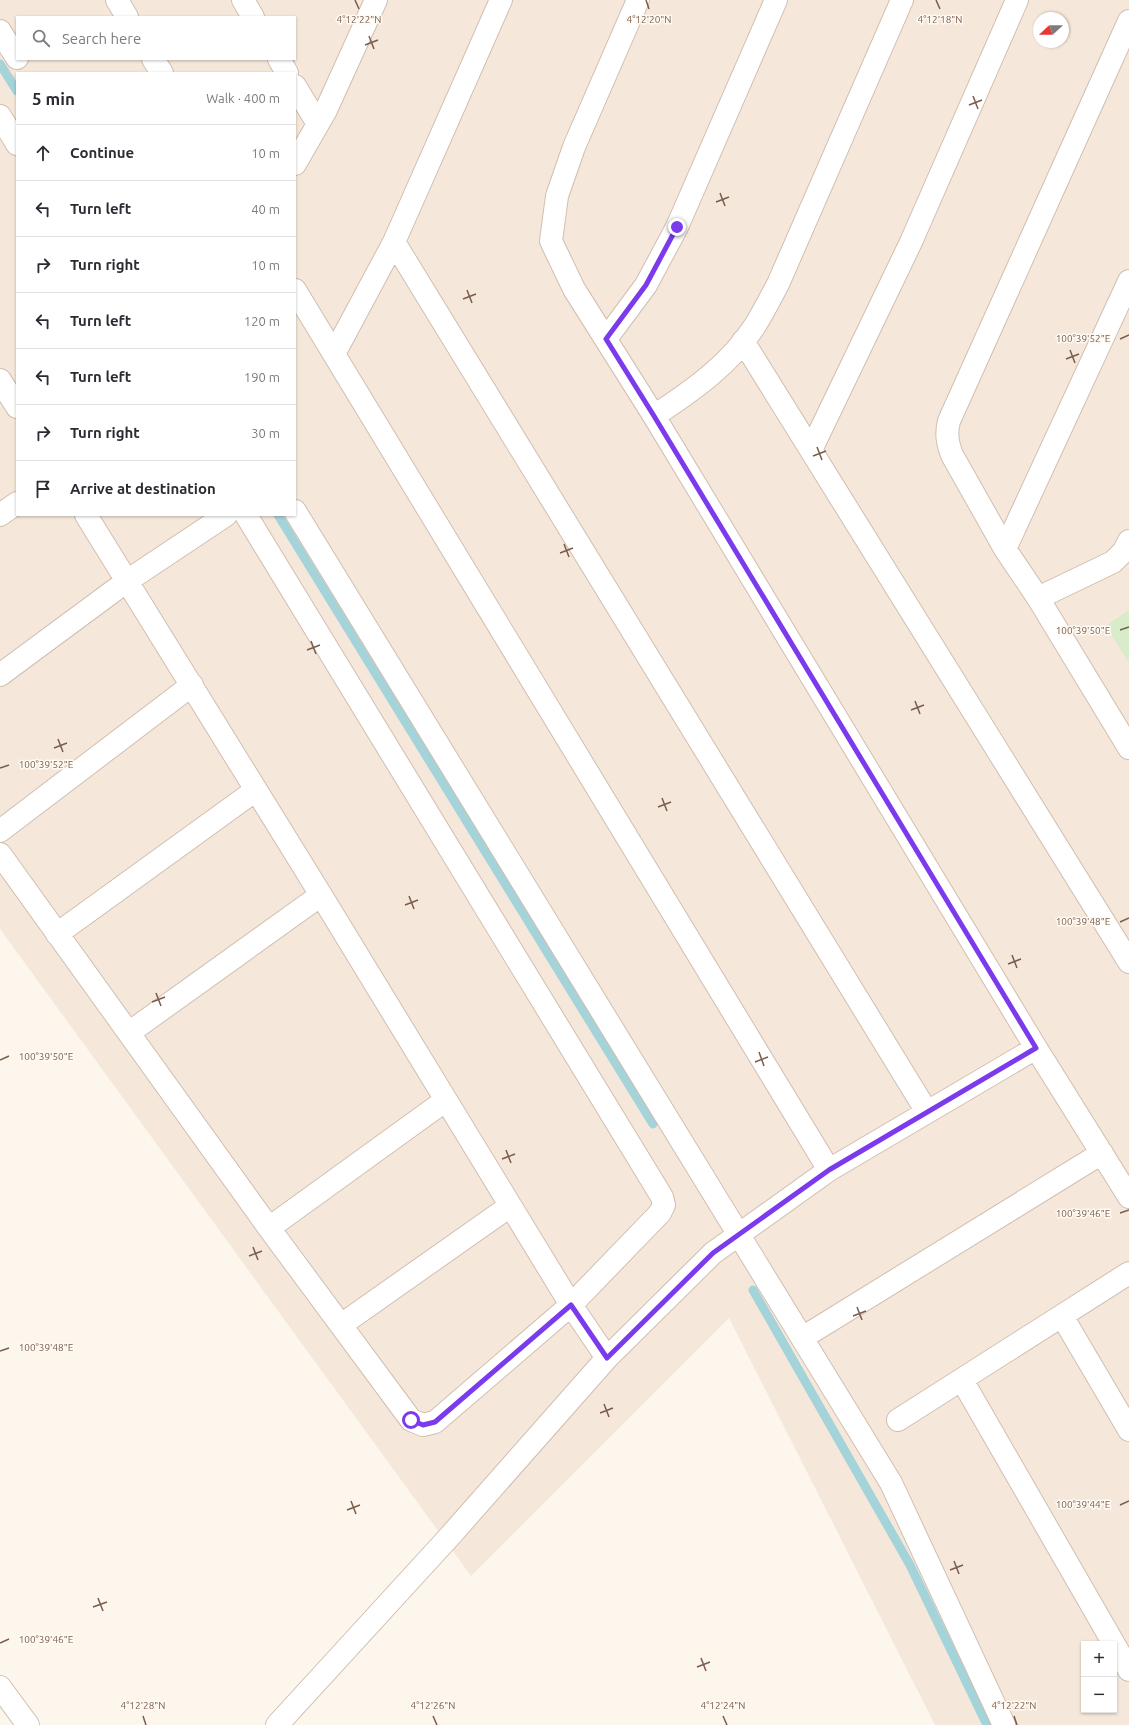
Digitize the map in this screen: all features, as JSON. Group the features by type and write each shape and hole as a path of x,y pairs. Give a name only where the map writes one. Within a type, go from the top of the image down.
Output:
{"street":[{"path":"117,0 126,16"},
{"path":"242,0 252,16"},
{"path":"296,162 318,124 376,0"},
{"path":"334,354 394,242 501,0"},
{"path":"638,0 574,147 556,196 551,241 574,290 654,416 1036,1048 1129,1197"},
{"path":"606,339 646,285 677,227 776,0"},
{"path":"654,416 694,389 730,357 756,325 778,284 902,0"},
{"path":"811,450 911,242 1017,0"},
{"path":"1129,21 949,420 946,433 948,445 952,455 1005,549 1038,598 1129,748"},
{"path":"0,31 16,57"},
{"path":"18,60 25,72"},
{"path":"154,60 161,72"},
{"path":"280,60 286,72"},
{"path":"296,88 318,124"},
{"path":"0,116 16,142"},
{"path":"394,242 927,1112"},
{"path":"1005,549 1129,281"},
{"path":"296,292 829,1170"},
{"path":"743,340 1129,962"},
{"path":"0,380 16,405"},
{"path":"0,515 16,503"},
{"path":"296,514 891,1483 1004,1725"},
{"path":"87,516 321,895 571,1305 607,1358"},
{"path":"0,675 127,581 224,516"},
{"path":"0,854 130,1032 269,1228 411,1420 423,1425 435,1422 571,1305 660,1212 664,1205 662,1197 247,516"},
{"path":"1038,598 1113,562 1124,551 1129,541"},
{"path":"0,831 192,686"},
{"path":"58,934 256,790"},
{"path":"130,1032 321,895"},
{"path":"277,1725 450,1536 607,1358 713,1253 829,1170 1036,1048"},
{"path":"269,1228 446,1100"},
{"path":"802,1338 1102,1153"},
{"path":"341,1325 510,1206"},
{"path":"898,1420 1129,1273"},
{"path":"1062,1316 1129,1430"},
{"path":"962,1380 1129,1670"},
{"path":"0,1687 28,1725"}],"shaded area":[{"path":"0,0 1129,0 1129,1725 935,1725 729,1318 471,1576 0,929"}],"green space":[{"path":"1129,610 1129,663 1106,626"}],"waterway":[{"path":"0,64 16,89"},
{"path":"279,516 653,1124"},
{"path":"753,1290 910,1565 987,1725"}],"route":[{"path":"411,1420 423,1425 435,1422 571,1305 607,1358 713,1253 829,1170 1036,1048 606,339 646,285 677,227"}]}
